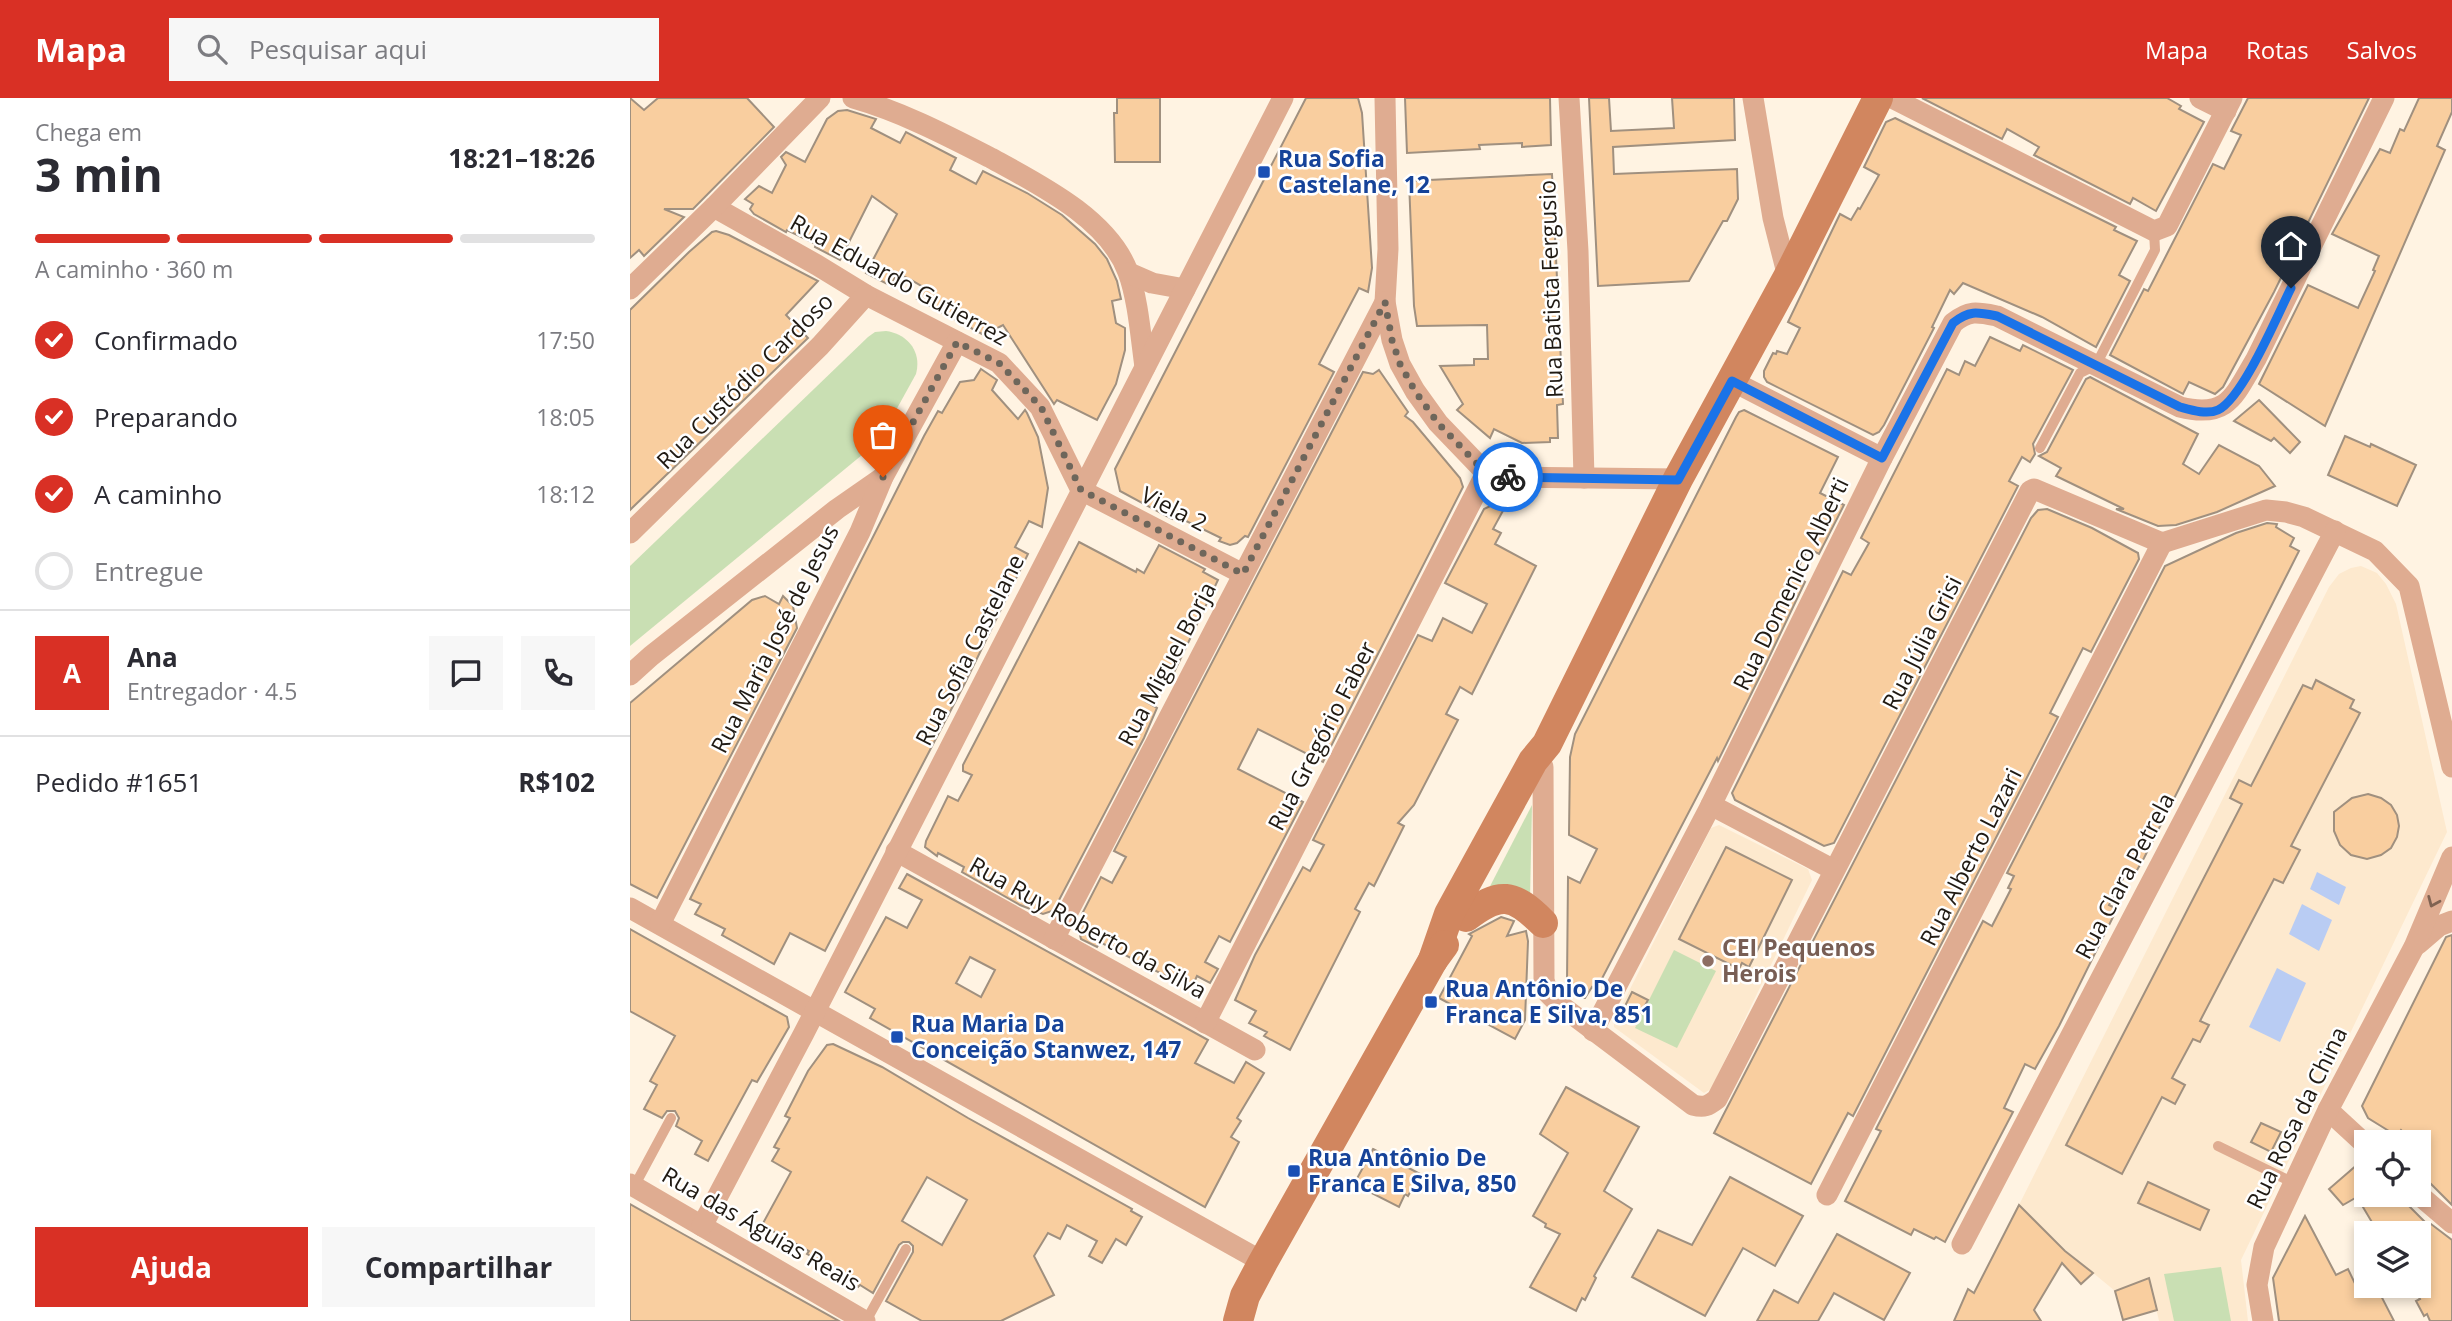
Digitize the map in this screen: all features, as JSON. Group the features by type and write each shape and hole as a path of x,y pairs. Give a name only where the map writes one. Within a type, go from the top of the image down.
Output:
{"main road":[{"path":"1238,1321 1245,1296 1263,1262 1433,960 1466,917 1541,757 1678,480 1788,277 1878,98"},
{"path":"1433,960 1449,914 1541,757"},
{"path":"1466,917 1484,903 1514,899 1543,923"}],"street":[{"path":"630,289 820,98"},
{"path":"853,98 888,102 1064,200 1092,222 1107,238 1129,273 1144,368"},
{"name":"Rua Sofia Castelane","path":"702,1226 1283,98"},
{"path":"1385,98 1388,249 1385,302 1392,340 1400,364 1438,423 1486,473 1506,477 1678,480"},
{"name":"Rua Batista Fergusio","path":"1569,98 1578,251 1584,478"},
{"path":"1753,98 1773,218 1788,277"},
{"path":"1892,98 2154,231 2167,226 2229,104 2200,98"},
{"name":"Rua Domenico Alberti","path":"1593,1031 1711,806 1882,458 1953,323 1964,315 1978,313 1997,316 2180,407 2199,412 2218,410 2236,393 2256,359 2384,98"},
{"name":"Rua Eduardo Gutierrez","path":"714,207 866,295 999,363 1041,407 1081,490"},
{"path":"1129,273 1152,283 1185,289"},
{"name":"Rua Custódio Cardoso","path":"630,533 820,346 866,295"},
{"name":"Rua Miguel Borja","path":"1054,939 1385,302"},
{"name":"Rua Maria José de Jesus","path":"660,923 860,532 883,477 957,342"},
{"path":"1732,381 1882,458"},
{"name":"Rua Gregório Faber","path":"1205,1023 1486,473"},
{"path":"630,675 837,509 883,477"},
{"name":"Rua Júlia Grisi","path":"1593,1031 1693,1105 1702,1108 1717,1099 2031,491 2039,489 2162,543"},
{"name":"Viela 2","path":"1081,490 1243,574"},
{"path":"2162,543 2266,510 2286,512 2335,531 2375,551 2409,586 2452,767"},
{"name":"Rua Clara Petrela","path":"1962,1244 2335,531"},
{"name":"Rua Alberto Lazari","path":"1827,1195 2162,543"},
{"path":"1541,757 1544,980 1548,993 1560,1006 1593,1031"},
{"path":"1711,806 1834,870"},
{"name":"Rua Ruy Roberto da Silva","path":"897,851 1255,1051"},
{"name":"Rua Rosa da China","path":"2263,1321 2257,1285 2264,1247 2328,1110 2414,947 2452,857"},
{"path":"630,908 1263,1262"},
{"name":"Rua Rosa da China","path":"2414,947 2439,926 2452,922"},
{"path":"2328,1110 2354,1135"},
{"name":"Rua das Águias Reais","path":"632,1184 865,1321"},
{"path":"2431,1205 2452,1223"}],"lane":[{"path":"2040,448 2080,373 2096,365 2155,250 2154,231"},
{"path":"632,1184 671,1118"},
{"path":"2218,1146 2294,1183"},
{"path":"865,1321 906,1249"}],"shaded area":[{"path":"2361,566 2377,573 2396,604 2447,832 2241,1260 2248,1321 2159,1321 2149,1278 2115,1291 2069,1253 2019,1205 2329,587 2339,574"},
{"name":"CEI Pequenos Herois","path":"1719,825 1808,869 1812,880 1711,1089 1704,1093 1614,1027 1614,1021 1711,828"}],"green space":[{"path":"886,331 901,336 912,345 917,366 916,374 879,441 630,646 630,566 868,337 875,332"},
{"path":"1532,805 1530,900 1486,894"},
{"path":"1674,950 1716,971 1677,1048 1635,1028"},
{"path":"2221,1267 2231,1321 2174,1321 2164,1274"}],"water":[{"path":"2317,872 2346,887 2339,905 2310,889"},
{"path":"2302,904 2332,920 2319,951 2289,934"},
{"path":"2277,968 2306,983 2280,1042 2249,1027"}],"building":[{"path":"630,98 644,110 658,98 747,98 774,127 693,209 664,209 684,217 644,256 639,250 630,258"},
{"path":"1117,98 1160,98 1160,162 1115,162 1114,113 1117,113"},
{"path":"1306,98 1358,98 1362,113 1372,268 1368,292 1359,288 1319,364 1334,372 1248,537 1245,536 1230,545 1219,541 1221,538 1174,515 1172,519 1120,491 1115,469"},
{"path":"1405,98 1550,98 1551,145 1479,145 1480,149 1407,153"},
{"path":"1589,98 1609,98 1611,131 1674,128 1672,98 1734,98 1735,140 1613,147 1614,174 1737,169 1738,199 1689,281 1598,286"},
{"path":"1922,98 2167,98 2181,106 2179,109 2204,122 2156,211 2133,198 2130,204 2034,155 2039,147 2007,129 2002,139"},
{"path":"2248,98 2369,98 2274,292 2223,387 2215,394 2189,382 2183,394 2110,355 2144,289 2148,291 2213,164 2224,169 2241,135 2231,131"},
{"path":"2419,98 2452,98 2452,112 2437,146 2445,150 2325,426 2259,384 2308,285 2358,308 2379,256 2332,234 2380,149 2390,153 2400,129 2404,131"},
{"path":"847,110 876,119 871,128 900,143 906,132 956,158 950,170 976,184 983,171 1027,193 1062,215 1095,244 1107,259 1117,281 1121,299 1112,301 1116,323 1125,328 1125,350 1116,384 1097,420 1057,400 1054,404 1003,325 984,335 917,299 923,287 911,280 897,273 891,286 866,273 897,214 872,196 840,260 815,247 816,244 787,230 786,232 754,214 750,209 753,204 745,199 759,186 772,193 786,165 781,157 786,152 805,162 827,119 838,111"},
{"path":"1895,118 2116,227 2114,230 2137,241 2119,275 2130,281 2096,347 2042,317 1963,283 1954,294 1950,290 1932,327 1934,328 1884,425 1873,435 1767,382 1764,371 1773,353 1776,354 1777,351 1787,354 1800,328 1788,322 1840,214 1851,220 1879,175 1864,167 1886,122"},
{"path":"1552,174 1563,404 1557,405 1558,438 1550,438 1550,442 1522,443 1494,429 1490,438 1457,410 1463,404 1440,366 1474,365 1474,359 1488,359 1487,325 1417,326 1409,181"},
{"path":"716,231 729,235 818,281 786,315 808,338 630,510 630,310 689,252"},
{"path":"1990,337 2020,351 2023,345 2073,370 2033,444 2035,454 2030,462 2022,457 2009,481 2018,486 1834,843 1824,846 1735,800 1732,793 1843,571 1851,575 1869,543 1861,538 1947,369 1959,375 1965,361 1975,366"},
{"path":"981,369 997,380 992,390 1018,419 1025,410 1038,437 1048,488 1042,527 1029,521 1015,547 1028,554 965,683 825,951 790,933 774,964 722,935 725,929 695,914 701,904 690,899 924,436 938,411 942,413 960,382 974,380"},
{"path":"1379,370 1408,412 1405,416 1460,478 1463,487 1323,762 1258,729 1238,769 1303,802 1230,942 1219,936 1205,962 1218,969 1210,983 1197,976 1191,989 1100,942 1097,947 1081,939 1079,931 1082,914 1101,877 1112,883 1126,857 1114,851 1363,372 1373,374"},
{"path":"2090,377 2198,434 2183,464 2199,474 2219,445 2259,466 2275,486 2217,512 2176,525 2158,526 2116,509 2124,509 2056,476 2061,468 2039,456 2047,452 2086,379"},
{"path":"2259,400 2300,442 2290,453 2274,438 2271,441 2234,421"},
{"path":"1744,410 1838,457 1820,493 1844,505 1819,554 1808,548 1794,576 1805,582 1764,668 1718,761 1717,758 1596,990 1592,987 1585,998 1577,998 1567,982 1568,877 1580,883 1597,849 1569,835 1570,757 1575,734 1736,417"},
{"path":"2345,436 2370,447 2371,444 2416,465 2397,506 2328,475"},
{"path":"1511,496 1493,529 1501,533 1495,544 1536,566 1472,694 1460,687 1446,714 1458,720 1414,805 1398,823 1404,826 1374,886 1369,883 1355,909 1360,912 1290,1050 1264,1036 1267,1032 1249,1023 1256,1011 1235,1000 1255,955 1303,867 1310,871 1324,845 1313,840 1418,635 1432,641 1443,618 1472,633 1487,604 1445,583 1484,509"},
{"path":"2047,509 2092,528 2138,553 2139,559 2091,652 2083,648 2050,713 2058,717 1853,1116 1848,1113 1811,1184 1714,1133 2031,518 2038,510"},
{"path":"2267,523 2277,524 2276,527 2294,538 2290,546 2299,551 2144,858 2133,877 2126,873 2109,905 2117,909 2059,1026 2035,1069 2025,1064 2004,1108 2013,1112 1945,1242 1914,1229 1911,1235 1845,1201 1881,1131 1876,1129 1983,921 1992,926 2011,889 2008,888 2014,876 2007,873 2165,566 2236,533"},
{"path":"1079,542 1136,572 1137,569 1144,573 1159,545 1205,569 1203,572 1218,580 1170,681 1158,675 1145,701 1157,708 1144,738 1058,902 1052,911 1043,914 1020,905 962,872 964,867 938,853 937,856 925,847 948,796 958,801 972,775 963,771 963,765"},
{"path":"765,596 779,604 783,596 793,606 797,628 657,898 630,884 630,703 752,600"},
{"path":"2316,680 2354,700 2350,708 2360,713 2291,846 2300,850 2283,883 2274,879 2200,1021 2209,1025 2200,1042 2193,1039 2172,1078 2185,1085 2175,1104 2162,1097 2122,1174 2066,1145 2242,804 2230,798 2239,780 2251,786 2303,685 2312,689"},
{"path":"2368,794 2391,805 2399,826 2391,848 2381,855 2367,859 2351,855 2340,845 2334,831 2334,812 2352,798"},
{"path":"1726,847 1792,880 1749,967 1742,963 1739,969 1679,939"},
{"path":"907,874 1208,1040 1195,1063 1234,1083 1246,1062 1264,1073 1237,1118 1241,1121 1231,1137 1239,1142 1205,1207 870,1018 875,1009 845,992 886,917 907,928 922,900 899,888","holes":["970,957 995,970 981,997 956,983"]},
{"path":"1501,917 1514,921 1507,936 1526,931 1528,941 1525,1020 1515,1039 1439,998 1472,936 1469,934"},
{"path":"630,929 787,1017 789,1027 757,1082 752,1080 708,1161 695,1154 702,1141 676,1126 679,1118 675,1111 667,1111 662,1118 644,1109 657,1085 650,1081 675,1036 630,1011"},
{"path":"2452,935 2452,1205 2431,1184 2431,1130 2387,1130 2368,1118 2362,1106 2446,937"},
{"path":"1632,992 1648,1000 1635,1024 1620,1016"},
{"path":"833,1044 882,1067 1132,1209 1131,1211 1142,1217 1126,1245 1116,1239 1102,1263 1089,1256 1097,1241 1067,1225 1060,1239 1048,1233 1034,1256 1054,1295 1001,1321 922,1321 886,1301 913,1252 913,1246 909,1242 899,1245 873,1293 824,1267 825,1264 807,1254 809,1251 762,1225 791,1172 772,1161 779,1149 774,1147 790,1118 785,1116 808,1071 827,1045","holes":["927,1177 967,1200 942,1245 902,1221"]},
{"path":"1566,1087 1639,1127 1604,1191 1632,1209 1594,1276 1596,1278 1585,1300 1582,1298 1576,1311 1530,1287 1560,1234 1545,1227 1546,1224 1533,1216 1568,1153 1540,1134"},
{"path":"2261,1123 2281,1132 2271,1152 2251,1142"},
{"path":"1373,1149 1420,1174 1399,1207 1354,1184"},
{"path":"2354,1167 2354,1199 2343,1205 2329,1189"},
{"path":"1730,1177 1803,1216 1775,1266 1743,1248 1705,1316 1632,1277 1658,1230 1692,1245"},
{"path":"2148,1182 2209,1210 2200,1230 2138,1203"},
{"path":"630,1204 683,1234 839,1321 630,1321"},
{"path":"2019,1205 2065,1251 2093,1273 2081,1284 2062,1263 2034,1310 2041,1321 1954,1321 1968,1289 1974,1293"},
{"path":"2363,1207 2410,1207 2424,1221 2371,1221"},
{"path":"2305,1216 2336,1275 2348,1269 2354,1282 2354,1298 2382,1298 2394,1321 2279,1321 2273,1278"},
{"path":"2431,1224 2452,1240 2452,1321 2430,1321 2416,1301 2431,1298"},
{"path":"1837,1234 1910,1273 1884,1320 1834,1293 1818,1321 1757,1321 1774,1290 1798,1303"},
{"path":"2149,1278 2157,1310 2123,1320 2115,1291"}],"way so far":[{"path":"883,477 957,342 999,363 1041,407 1081,490 1243,574 1385,302 1388,325 1400,364 1415,391 1438,423 1486,473 1508,477"}],"place":[{"name":"Rua Sofia Castelane, 12","path":"1264,172"},
{"name":"CEI Pequenos Herois","path":"1708,961"},
{"name":"Rua Antônio De Franca E Silva, 851","path":"1431,1002"},
{"name":"Rua Maria Da Conceição Stanwez, 147","path":"897,1037"},
{"name":"Rua Antônio De Franca E Silva, 850","path":"1294,1171"}],"route":[{"path":"1508,477 1678,480 1732,381 1882,458 1953,323 1964,315 1978,313 1997,316 2180,407 2199,412 2218,410 2236,393 2291,288"}]}
